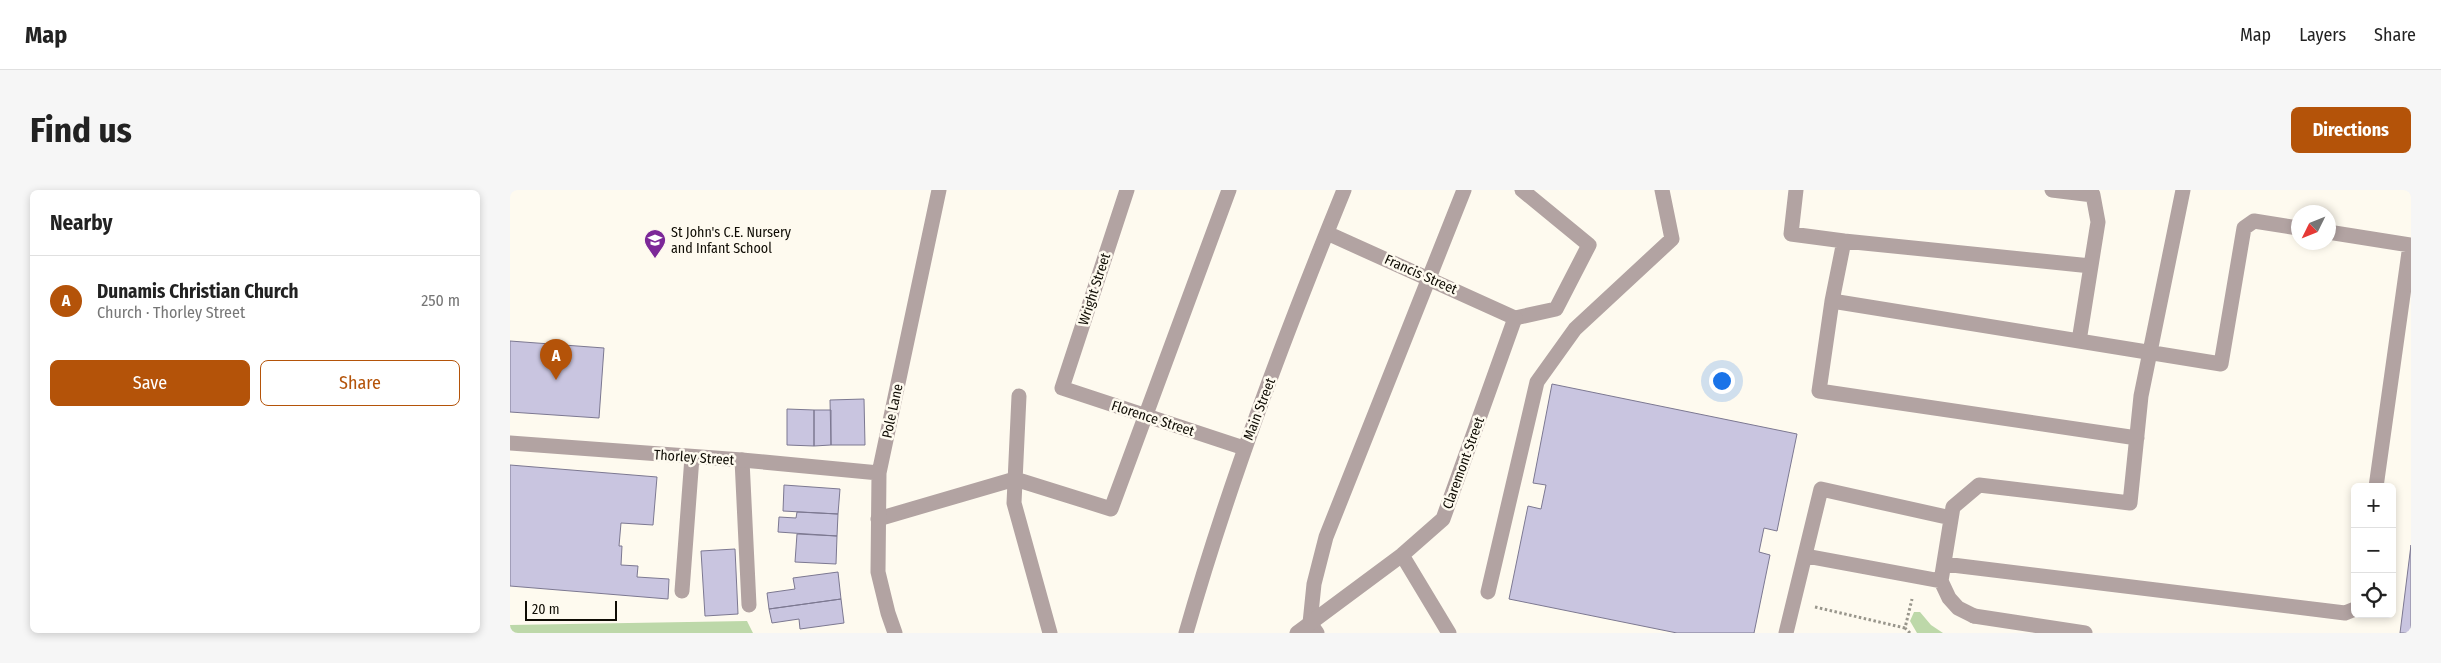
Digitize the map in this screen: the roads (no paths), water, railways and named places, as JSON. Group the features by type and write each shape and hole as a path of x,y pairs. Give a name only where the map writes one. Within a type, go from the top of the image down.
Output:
{"street":[{"name":"Pole Lane","path":"895,633 878,572 879,473 939,190"},
{"name":"Wright Street","path":"1062,388 1127,190"},
{"path":"878,519 1015,479 1111,510 1229,190"},
{"name":"Main Street","path":"1186,633 1208,557 1244,448 1344,190"},
{"path":"1314,628 1314,584 1326,537 1464,190"},
{"path":"1515,318 1556,309 1589,245 1522,190"},
{"path":"1488,592 1537,382 1575,329 1672,239 1662,190"},
{"path":"1796,190 1791,234 2091,266"},
{"path":"2052,190 2093,195 2098,222 2079,341"},
{"path":"2085,633 1974,616 1958,608 1949,598 1941,581 1953,507 1979,485 2130,503 2142,396 2183,190"},
{"path":"1832,301 2221,364 2244,228 2254,221 2291,227"},
{"name":"Francis Street","path":"1327,233 1515,318"},
{"path":"2336,233 2410,244 2377,483"},
{"path":"1844,241 1832,301 1819,391 2137,438"},
{"name":"Claremont Street","path":"1297,633 1314,628 1443,519 1515,318"},
{"name":"Florence Street","path":"1062,388 1244,448"},
{"path":"1019,396 1014,503 1050,633"},
{"name":"Thorley Street","path":"510,443 742,460 879,473"},
{"path":"682,591 692,457"},
{"path":"742,460 749,605"},
{"path":"1786,633 1821,489 1951,518"},
{"path":"1402,555 1449,633"},
{"path":"1806,556 1941,581"},
{"path":"1944,564 2345,613 2351,611"}],"place":[{"name":"St John's C.E. Nursery and Infant School","path":"655,259"},
{"name":"Dunamis Christian Church","path":"556,380"}]}
